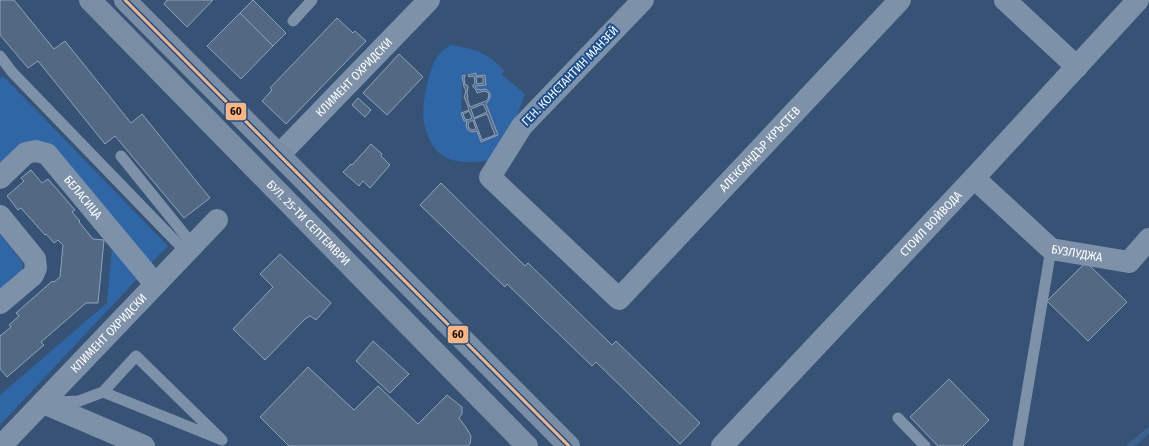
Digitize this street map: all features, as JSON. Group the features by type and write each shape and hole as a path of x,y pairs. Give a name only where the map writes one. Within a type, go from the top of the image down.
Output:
{"main road":[{"name":"БУЛ. 25-ТИ СЕПТЕМВРИ","path":"90,0 528,446"},
{"path":"125,0 569,446"}],"street":[{"name":"КЛИМЕНТ ОХРИДСКИ","path":"279,155 429,0"},
{"name":"ГЕН. КОНСТАНТИН МАНЗЕЙ","path":"619,299 490,177 522,126 643,0"},
{"name":"АЛЕКСАНДЪР КРЪСТЕВ","path":"619,299 900,0"},
{"path":"1005,0 1077,67"},
{"name":"СТОИЛ ВОЙВОДА","path":"722,446 974,178 1138,0"},
{"name":"БЕЛАСИЦА","path":"0,178 26,153 36,151 47,154 155,284"},
{"name":"БУЗЛУДЖА","path":"974,178 1051,249 1129,262 1149,239"},
{"path":"0,216 35,259 36,268 33,275 0,303"},
{"name":"КЛИМЕНТ ОХРИДСКИ","path":"0,446 217,220"},
{"path":"43,402 144,446"}],"lane":[{"path":"293,21 312,0"},
{"path":"0,56 12,72 190,248"},
{"path":"121,156 190,248"},
{"path":"1018,446 1051,249"},
{"path":"43,402 79,401 103,392 136,356 222,440 103,392"},
{"path":"898,418 925,446"}],"shaded area":[{"path":"451,45 467,48 489,57 504,71 502,75 525,94 515,121 498,158 486,161 459,162 442,155 431,143 425,128 423,116 426,89 437,57","holes":["475,73 476,76 485,75 486,85 475,86 478,90 484,89 490,93 490,98 486,104 497,136 481,142 477,131 472,132 468,130 466,126 467,121 464,121 461,104 462,76"]},
{"path":"3,76 168,246 149,265 61,155 0,169 0,79"},
{"path":"0,234 23,263 22,270 0,291"},
{"path":"112,247 137,279 0,425 0,395 107,303"}],"building":[{"path":"0,0 14,0 54,49 65,41 131,123 142,114 210,198 184,218 115,136 105,144 38,61 28,68 0,35"},
{"path":"167,0 213,0 187,27 164,4"},
{"path":"253,0 286,33 273,46 240,13"},
{"path":"240,13 273,46 241,79 207,46"},
{"path":"337,18 353,33 355,31 366,41 286,124 262,101 272,90 270,88"},
{"path":"399,54 423,77 387,115 363,93"},
{"path":"476,73 476,76 485,75 486,85 475,86 478,90 486,89 490,93 490,98 486,104 498,135 481,142 477,131 472,132 468,130 466,126 467,121 464,121 461,113 469,110 464,96 466,90 462,76 465,75 465,85 468,87 467,97 470,107 486,101 489,94 484,91 477,93 473,87 475,83 474,76 469,77 468,75","holes":["476,77 483,77 483,83 477,84","483,104 487,112 474,118 471,109","469,111 472,118 468,120 465,119 463,114","487,114 495,135 482,140 474,119","473,120 476,129 472,130 469,128 468,124"]},
{"path":"358,98 371,110 365,117 352,105"},
{"path":"371,144 382,154 381,156 390,165 370,188 363,181 359,186 343,172 351,164 352,165"},
{"path":"31,170 42,183 48,179 75,210 72,212 93,239 104,240 98,303 86,303 41,342 44,345 7,377 0,369 0,336 11,327 9,325 19,316 16,313 50,283 53,281 54,282 60,277 63,245 58,240 54,243 21,208 18,210 7,196 24,181 21,178"},
{"path":"441,183 525,266 528,263 612,345 616,341 700,423 680,444 596,362 592,366 507,284 505,287 420,205"},
{"path":"280,254 331,303 316,320 310,316 305,319 265,360 233,329 273,287 260,274"},
{"path":"1086,262 1127,302 1088,341 1047,301"},
{"path":"373,341 409,374 390,393 356,361"},
{"path":"308,367 354,410 378,386 418,424 447,395 462,407 462,414 459,418 471,436 470,444 468,446 289,446 260,417"},
{"path":"949,379 989,420 963,446 938,446 910,417"}],"waterway":[{"path":"1130,446 1149,430"}],"transit line":[{"name":"60","path":"125,0 569,446"}]}
